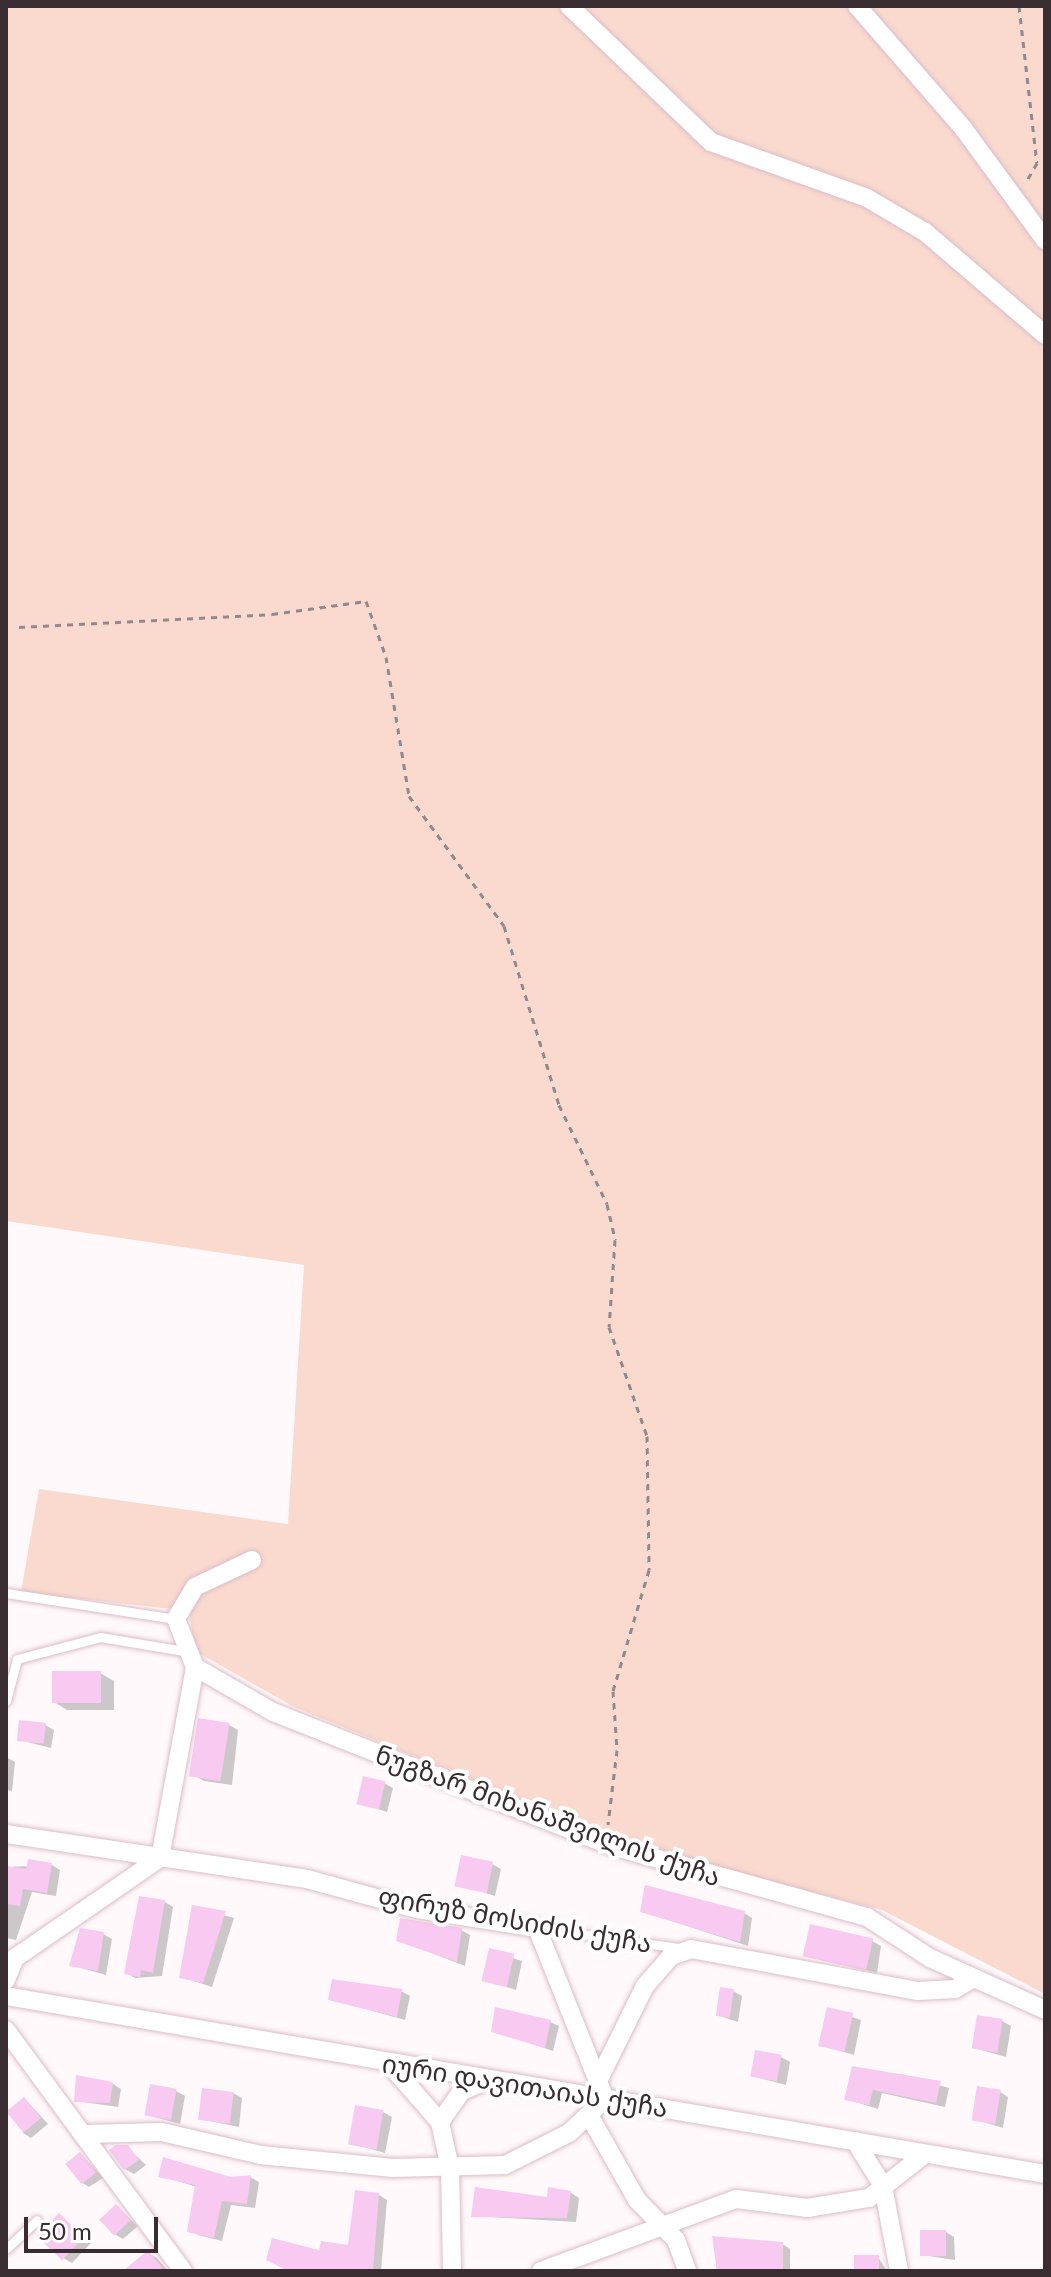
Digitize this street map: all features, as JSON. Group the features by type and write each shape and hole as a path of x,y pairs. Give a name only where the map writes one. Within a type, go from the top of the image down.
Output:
{"street":[{"path":"569,6 711,142 867,198 914,225 1045,335"},
{"path":"857,6 963,128 1045,240"},
{"path":"6,1980 15,1958 160,1858 190,1659 176,1619 195,1587 252,1560"},
{"name":"ნუგზარ მიხანაშვილის ქუჩა","path":"190,1659 273,1712 612,1846 867,1917 974,1978 1045,2010"},
{"name":"ფირუზ მოსიძის ქუჩა","path":"6,1834 307,1879 417,1909 537,1928"},
{"path":"87,2134 161,2132 261,2155 450,2168 505,2165 590,2117 605,2099 537,1928"},
{"path":"598,2081 645,1986 671,1956 691,1949"},
{"name":"ფირუზ მოსიძის ქუჩა","path":"691,1949 918,1991 955,1989 974,1978"},
{"name":"იური დავითაიას ქუჩა","path":"6,1996 268,2036 392,2067 605,2099 1045,2174"},
{"path":"6,2030 87,2134 183,2271"},
{"path":"392,2067 440,2122 450,2168 452,2271"},
{"path":"440,2122 462,2091 485,2080"},
{"path":"590,2117 658,2228 676,2240 687,2271"},
{"path":"855,2141 883,2186 899,2271"},
{"path":"541,2271 736,2199 844,2205 883,2186 925,2154"}],"lane":[{"path":"6,1593 176,1619"},
{"path":"6,1701 17,1659 100,1637 190,1659"},
{"name":"ფირუზ მოსიძის ქუჩა","path":"537,1928 691,1949"},
{"path":"6,2249 37,2220"}],"path":[{"path":"1014,200 1037,163 1019,6"},
{"path":"19,627 272,614 366,601 386,657 409,796 504,926 559,1105 610,1216 609,1327 647,1436 649,1570 613,1691 612,1846"}],"shaded area":[{"path":"6,6 1045,6 1045,1994 882,1910 629,1844 294,1707 195,1651 189,1611 21,1592 39,1489 288,1524 304,1265 6,1221"}],"building":[{"path":"52,1671 101,1671 101,1703 52,1703"},
{"path":"198,1718 230,1723 220,1781 189,1776"},
{"path":"19,1720 46,1723 44,1744 17,1741"},
{"path":"363,1776 385,1781 379,1809 356,1804"},
{"path":"461,1855 493,1862 487,1893 454,1886"},
{"path":"28,1859 52,1863 47,1893 23,1889 20,1906 6,1904 6,1866 26,1869"},
{"path":"645,1885 745,1911 740,1942 640,1912"},
{"path":"139,1896 165,1900 153,1973 141,1970 140,1977 124,1974"},
{"path":"192,1905 226,1911 203,1983 179,1978"},
{"path":"400,1918 462,1928 457,1962 396,1941"},
{"path":"810,1924 873,1939 866,1971 803,1956"},
{"path":"80,1928 104,1932 98,1971 69,1966"},
{"path":"489,1948 514,1954 507,1987 481,1981"},
{"path":"332,1979 402,1989 397,2017 328,2000"},
{"path":"720,1987 734,1989 730,2018 716,2016"},
{"path":"495,2007 551,2020 545,2048 491,2032"},
{"path":"827,2007 853,2013 844,2052 818,2046"},
{"path":"977,2015 1003,2019 997,2053 972,2049"},
{"path":"755,2050 782,2055 777,2081 750,2077"},
{"path":"852,2066 941,2081 936,2103 873,2090 869,2105 844,2100"},
{"path":"76,2075 113,2082 110,2103 74,2102"},
{"path":"150,2084 177,2089 171,2120 144,2116"},
{"path":"977,2086 1001,2090 995,2124 972,2121"},
{"path":"202,2088 234,2092 230,2124 198,2120"},
{"path":"24,2097 41,2118 23,2132 6,2111"},
{"path":"355,2105 384,2110 377,2149 348,2144"},
{"path":"116,2145 128,2145 139,2160 124,2170 109,2150"},
{"path":"80,2152 96,2172 82,2184 65,2164"},
{"path":"163,2157 231,2177 251,2175 247,2204 222,2201 214,2238 187,2232 195,2185 158,2177"},
{"path":"475,2187 547,2197 548,2187 571,2191 567,2218 471,2217"},
{"path":"355,2190 379,2193 373,2271 288,2271 266,2260 272,2238 319,2250 321,2241 348,2245"},
{"path":"116,2204 131,2220 114,2236 99,2220"},
{"path":"59,2213 84,2237 62,2260 37,2236"},
{"path":"920,2230 946,2230 946,2256 920,2256"},
{"path":"712,2236 783,2242 783,2271 717,2271"},
{"path":"148,2250 165,2271 123,2271"},
{"path":"854,2255 879,2255 879,2271 854,2271"}]}
